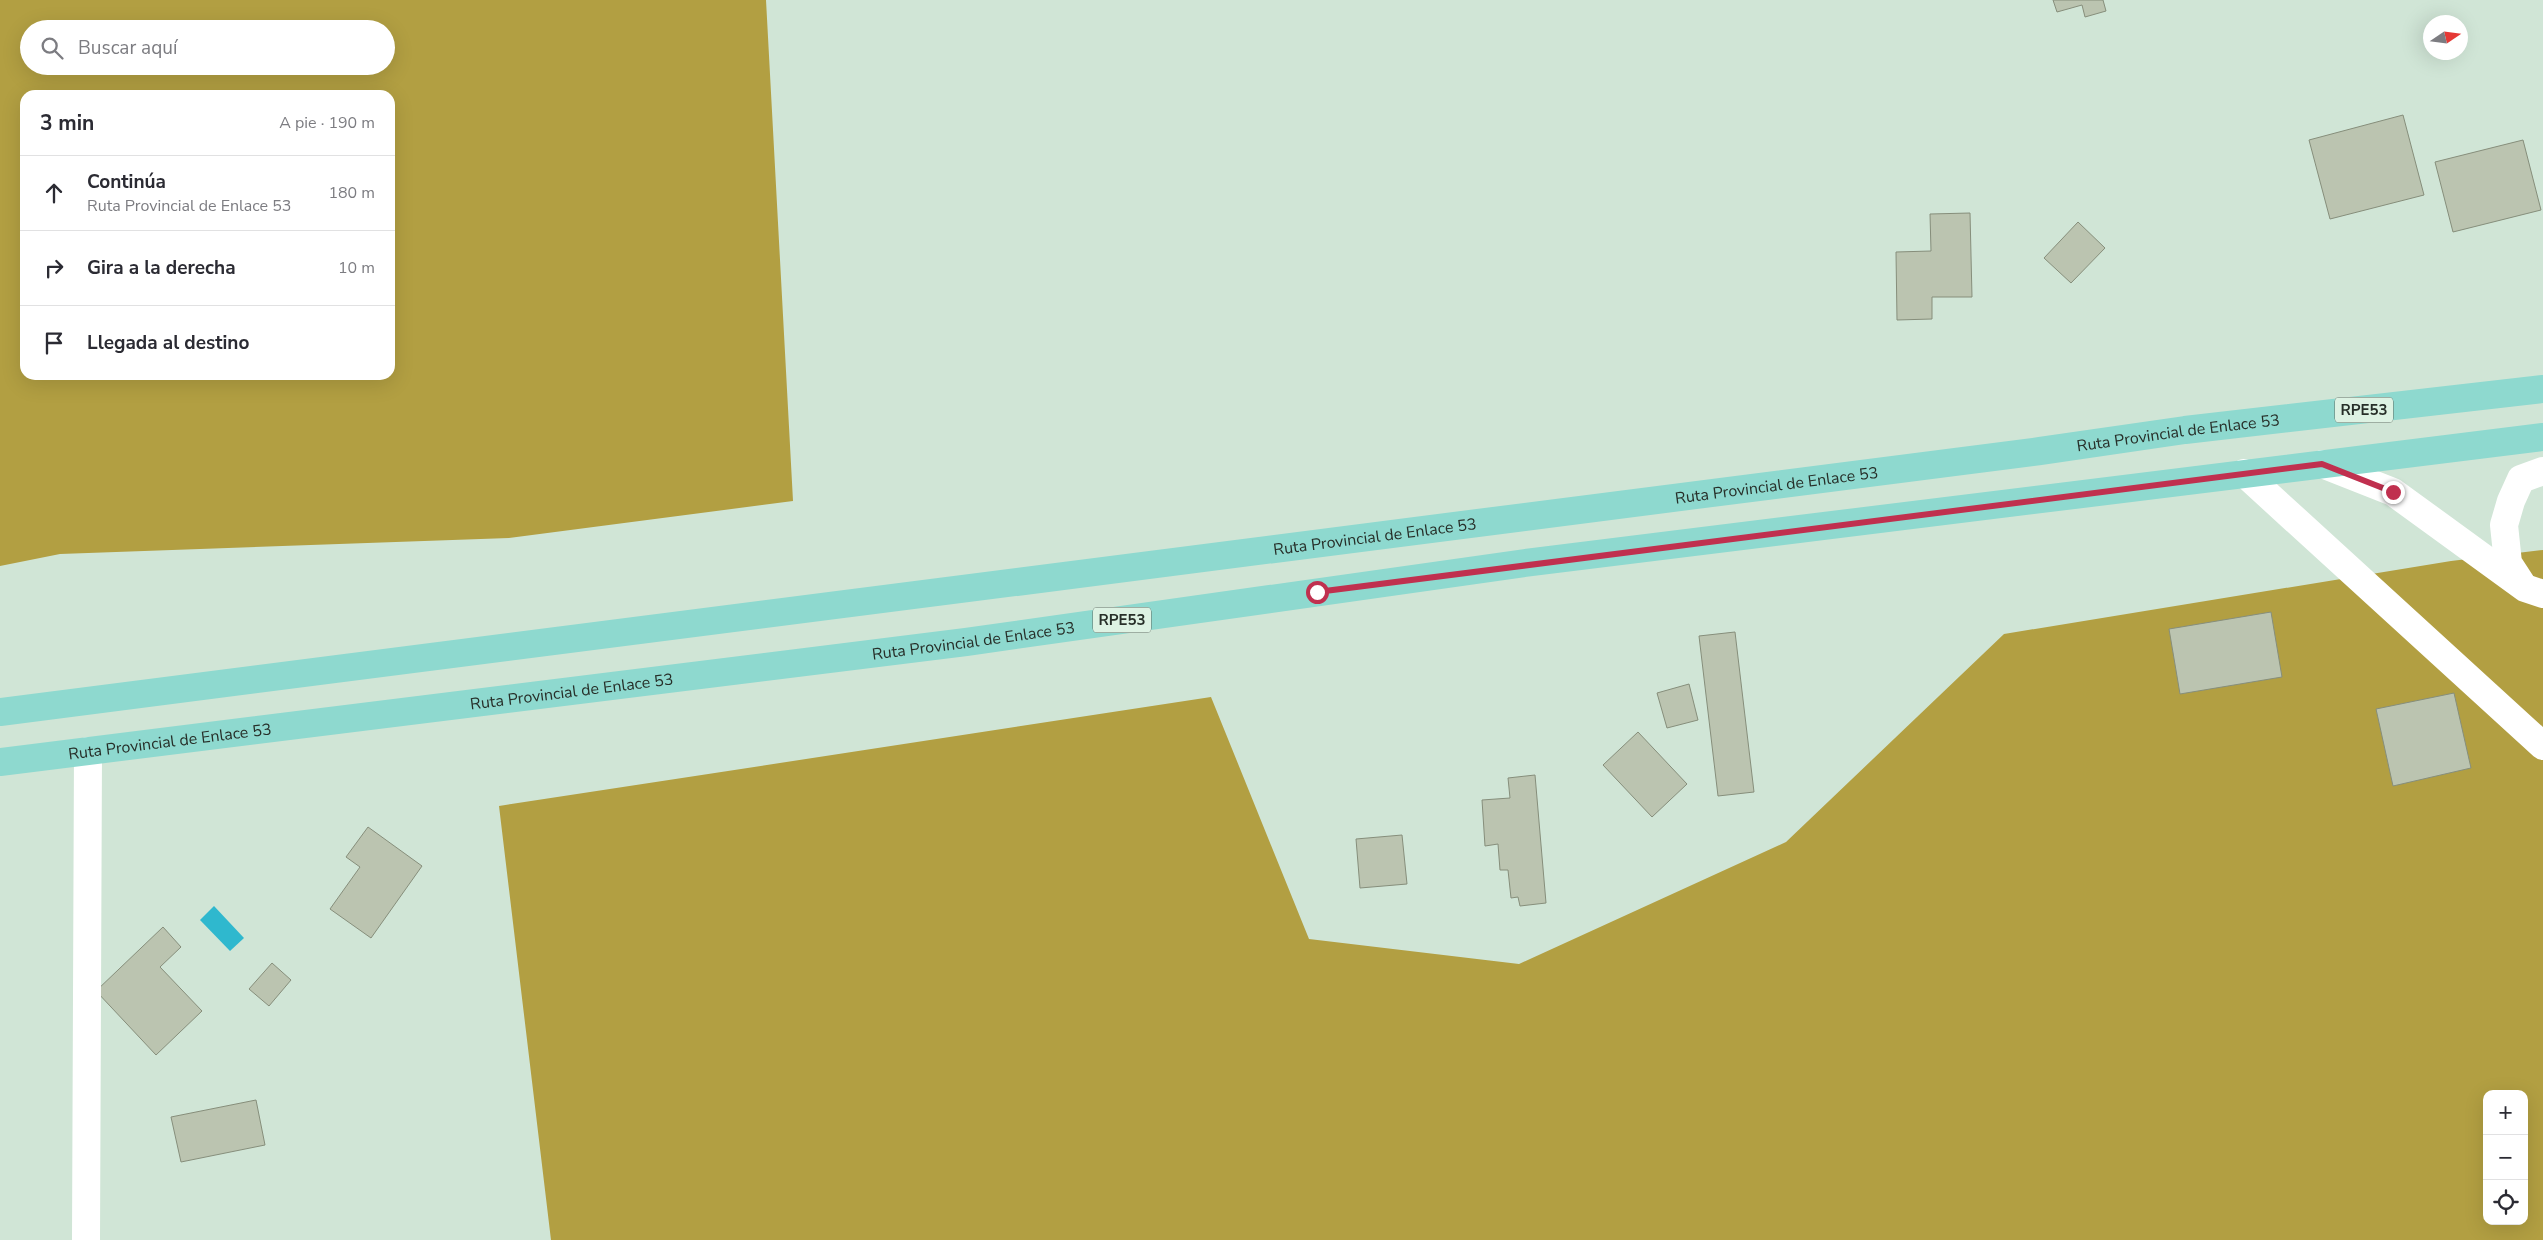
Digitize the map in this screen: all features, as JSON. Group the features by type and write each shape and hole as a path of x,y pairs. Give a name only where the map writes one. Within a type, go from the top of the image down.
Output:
{"main road":[{"name":"Ruta Provincial de Enlace 53","path":"0,712 2040,451 2185,430 2543,389"},
{"name":"Ruta Provincial de Enlace 53","path":"0,762 916,649 1516,565 2543,437"}],"street":[{"path":"2322,464 2393,492 2534,591"},
{"path":"2534,591 2508,563 2504,525 2511,501 2521,479 2543,471"},
{"path":"2244,473 2543,746"},
{"path":"86,1240 88,751"}],"shaded area":[{"path":"0,0 766,0 793,501 509,538 60,554 0,566"},
{"path":"2543,550 2543,1240 551,1240 499,806 1211,697 1309,939 1519,964 1786,842 2004,634 2451,561"}],"water":[{"path":"214,906 244,938 230,951 200,920"}],"building":[{"path":"2053,0 2103,0 2106,11 2085,17 2082,5 2057,12"},
{"path":"2403,115 2424,195 2330,219 2309,140"},
{"path":"2523,140 2541,210 2453,232 2435,162"},
{"path":"1970,213 1972,297 1932,297 1932,319 1897,320 1896,252 1931,251 1930,214"},
{"path":"2078,222 2105,248 2071,283 2044,258"},
{"path":"2271,612 2282,677 2180,694 2169,629"},
{"path":"1735,632 1754,792 1718,796 1699,636"},
{"path":"1689,684 1698,720 1667,728 1657,693"},
{"path":"2454,693 2471,768 2393,786 2376,709"},
{"path":"1638,732 1687,784 1652,817 1603,765"},
{"path":"1535,775 1546,903 1520,906 1518,897 1511,898 1508,870 1500,870 1498,844 1485,846 1482,800 1510,798 1508,778"},
{"path":"368,827 422,866 371,938 330,909 360,867 346,857"},
{"path":"1402,835 1407,884 1360,888 1356,839"},
{"path":"163,927 181,947 160,967 202,1011 156,1055 96,991"},
{"path":"272,963 291,980 269,1006 249,989"},
{"path":"256,1100 265,1145 181,1162 171,1117"}],"route":[{"path":"1317,592 2322,464 2393,492"}]}
